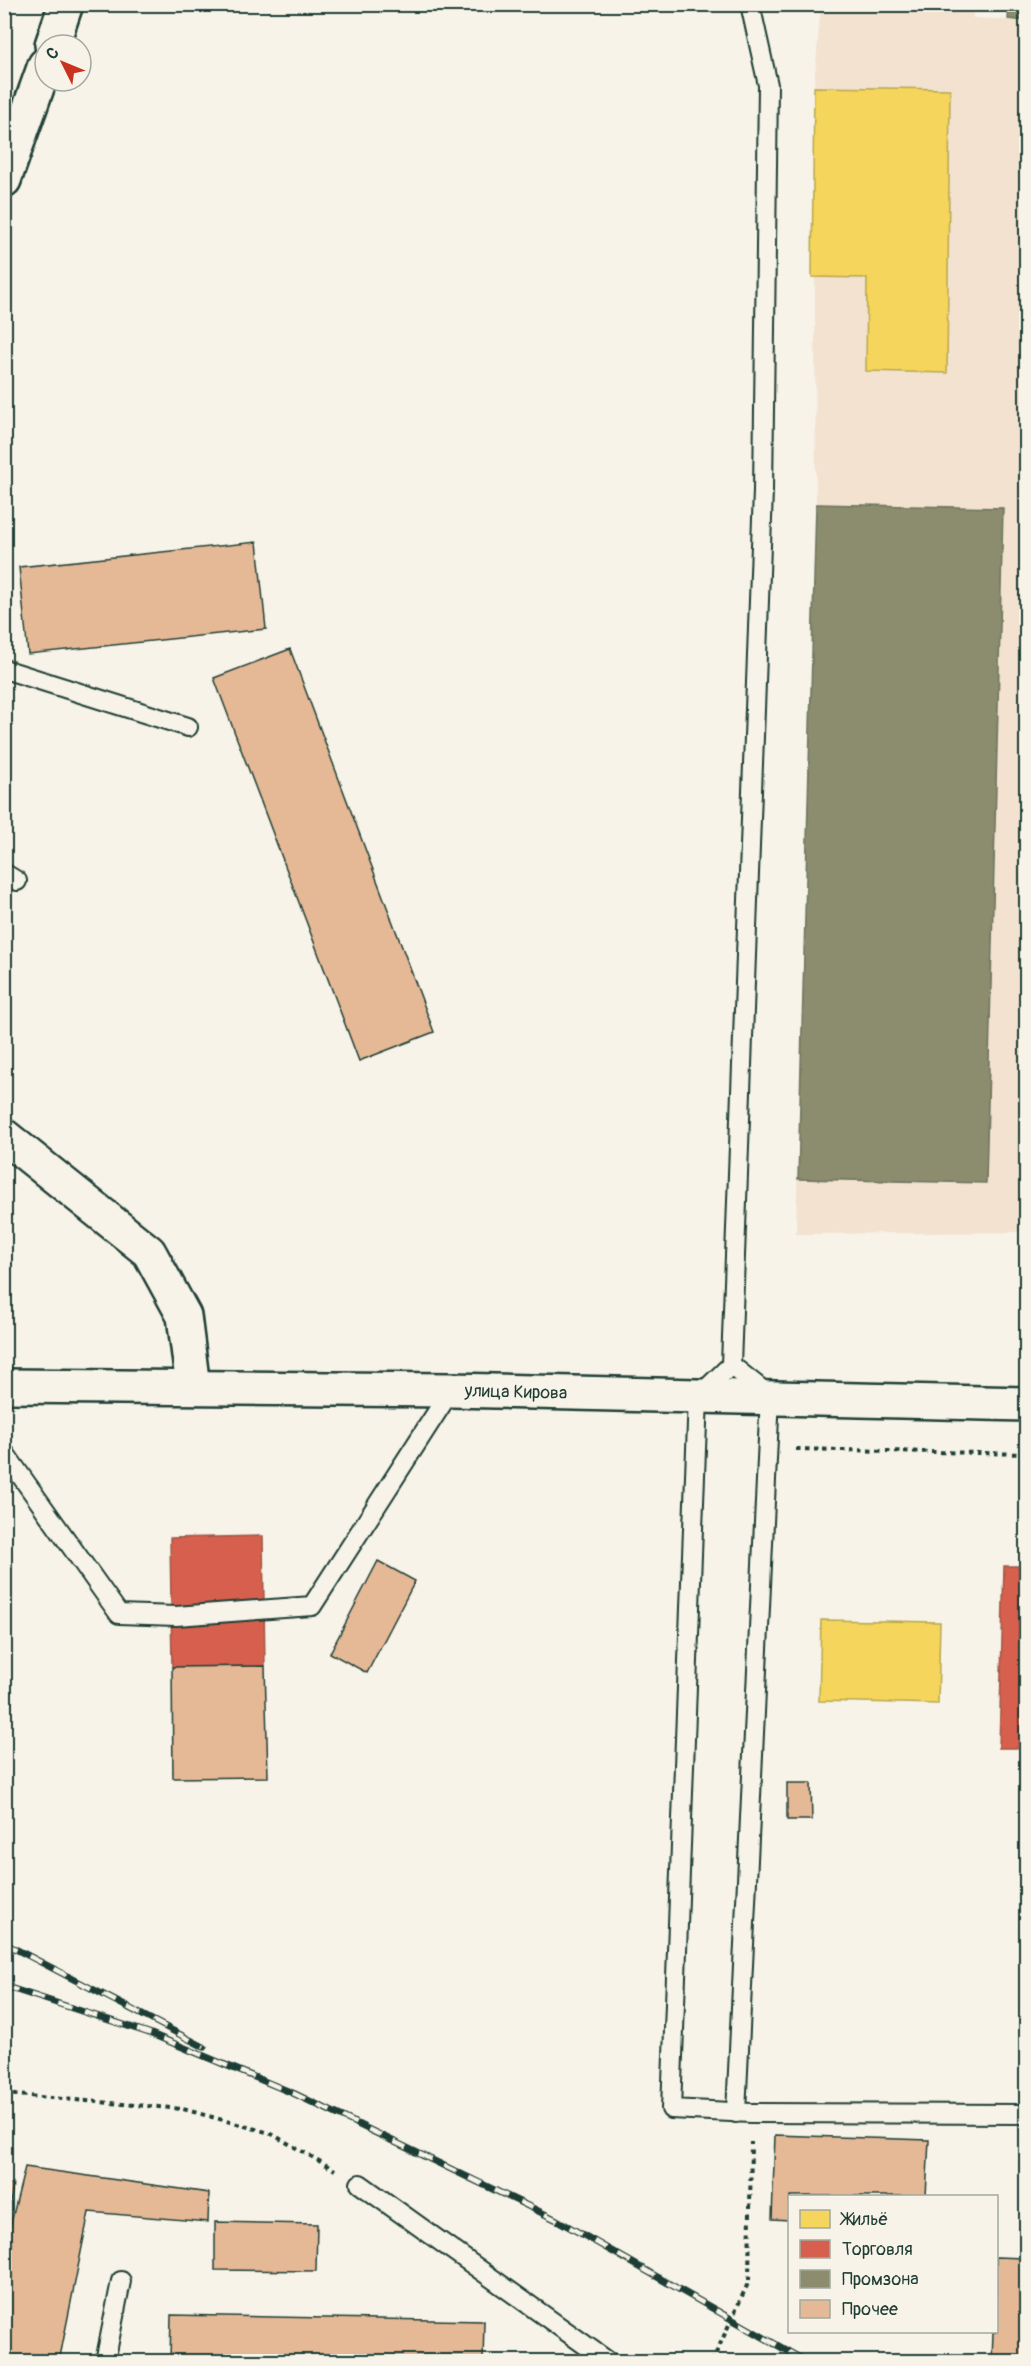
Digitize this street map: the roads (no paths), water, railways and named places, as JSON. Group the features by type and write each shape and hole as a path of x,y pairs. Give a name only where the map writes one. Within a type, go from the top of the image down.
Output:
{"main road":[{"path":"56,33 66,4"},
{"path":"4,180 35,93"},
{"path":"4,1136 150,1252 184,1316 193,1387"},
{"name":"улица Кирова","path":"4,1386 451,1390 1026,1404"}],"lane":[{"path":"750,4 768,85 764,431 731,1365 698,1397 671,2109 743,2113 1024,2114"},
{"path":"4,669 188,727"},
{"path":"731,1365 770,1396 743,2113"},
{"path":"4,1452 119,1614 176,1616 312,1606 451,1390"},
{"path":"360,2184 609,2361"},
{"path":"105,2361 120,2281"}],"railway":[{"path":"4,1943 204,2047"},
{"path":"4,1986 149,2033 295,2094 557,2220 807,2362"}]}
